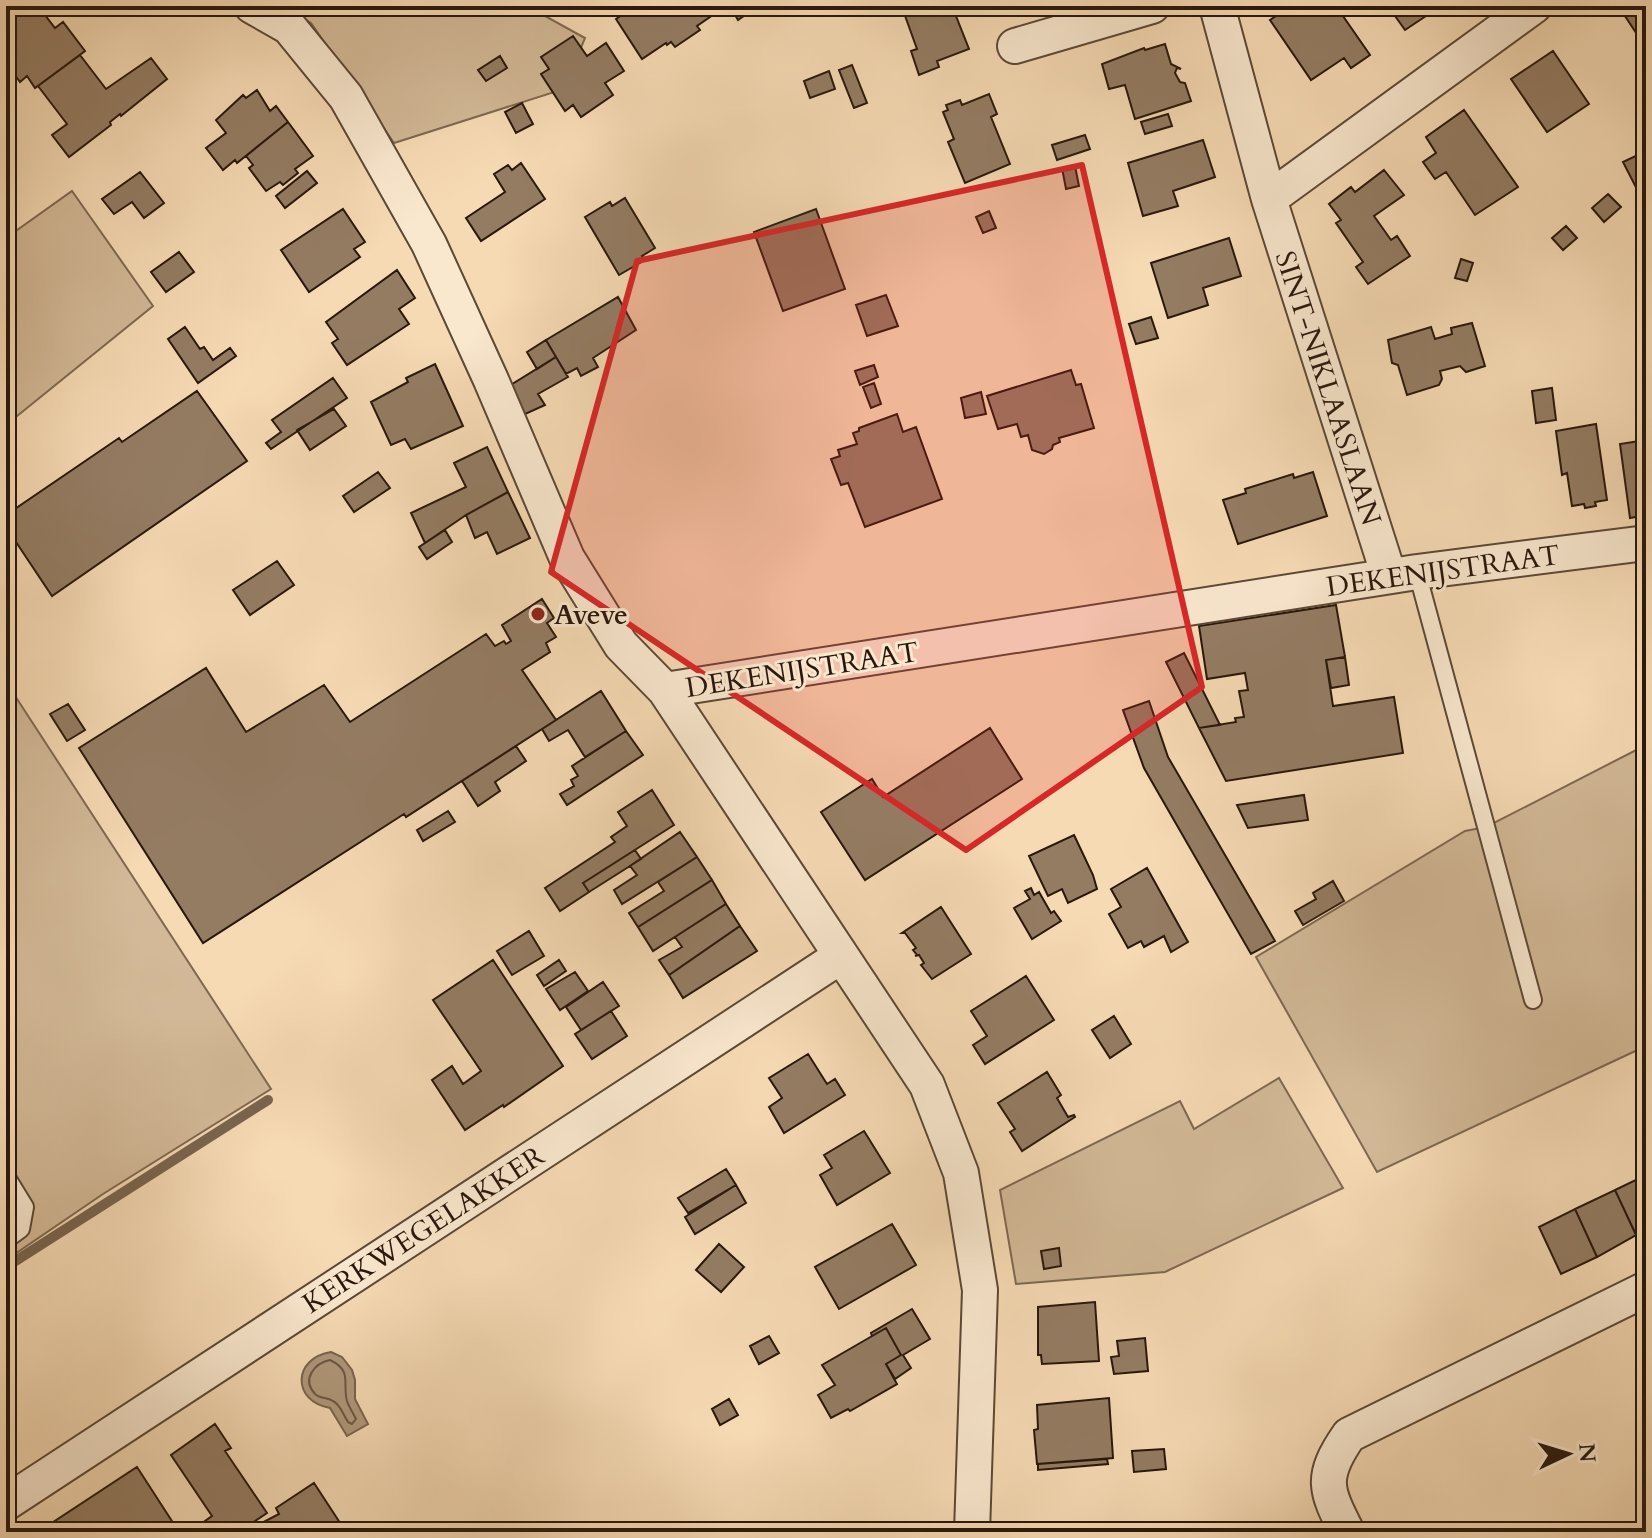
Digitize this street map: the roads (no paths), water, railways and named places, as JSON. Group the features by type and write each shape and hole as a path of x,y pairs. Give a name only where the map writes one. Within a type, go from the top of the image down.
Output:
{"street":[{"name":"DEKENIJSTRAAT","path":"252,6 289,27 346,97 429,244 567,558 621,645 665,690 1403,574 1646,543"},
{"path":"1015,46 1152,6"},
{"name":"SINT-NIKLAASLAAN","path":"1217,6 1269,199 1403,574"},
{"path":"1269,199 1534,6"},
{"path":"665,690 927,1085 961,1173 980,1290 972,1532"},
{"name":"KERKWEGELAKKER","path":"6,1503 841,956"},
{"path":"1347,1532 1329,1497 1331,1461 1349,1435 1646,1289"}],"lane":[{"path":"1403,574 1533,1000"},
{"path":"6,1176 25,1207 21,1229 6,1240"}],"water":[{"path":"331,1352 342,1357 352,1370 355,1399 368,1424 347,1436 330,1408 317,1404 303,1389 304,1371 309,1362"}],"waterway":[{"path":"6,1267 268,1100"}],"place":[{"name":"Aveve","path":"538,614"}]}
